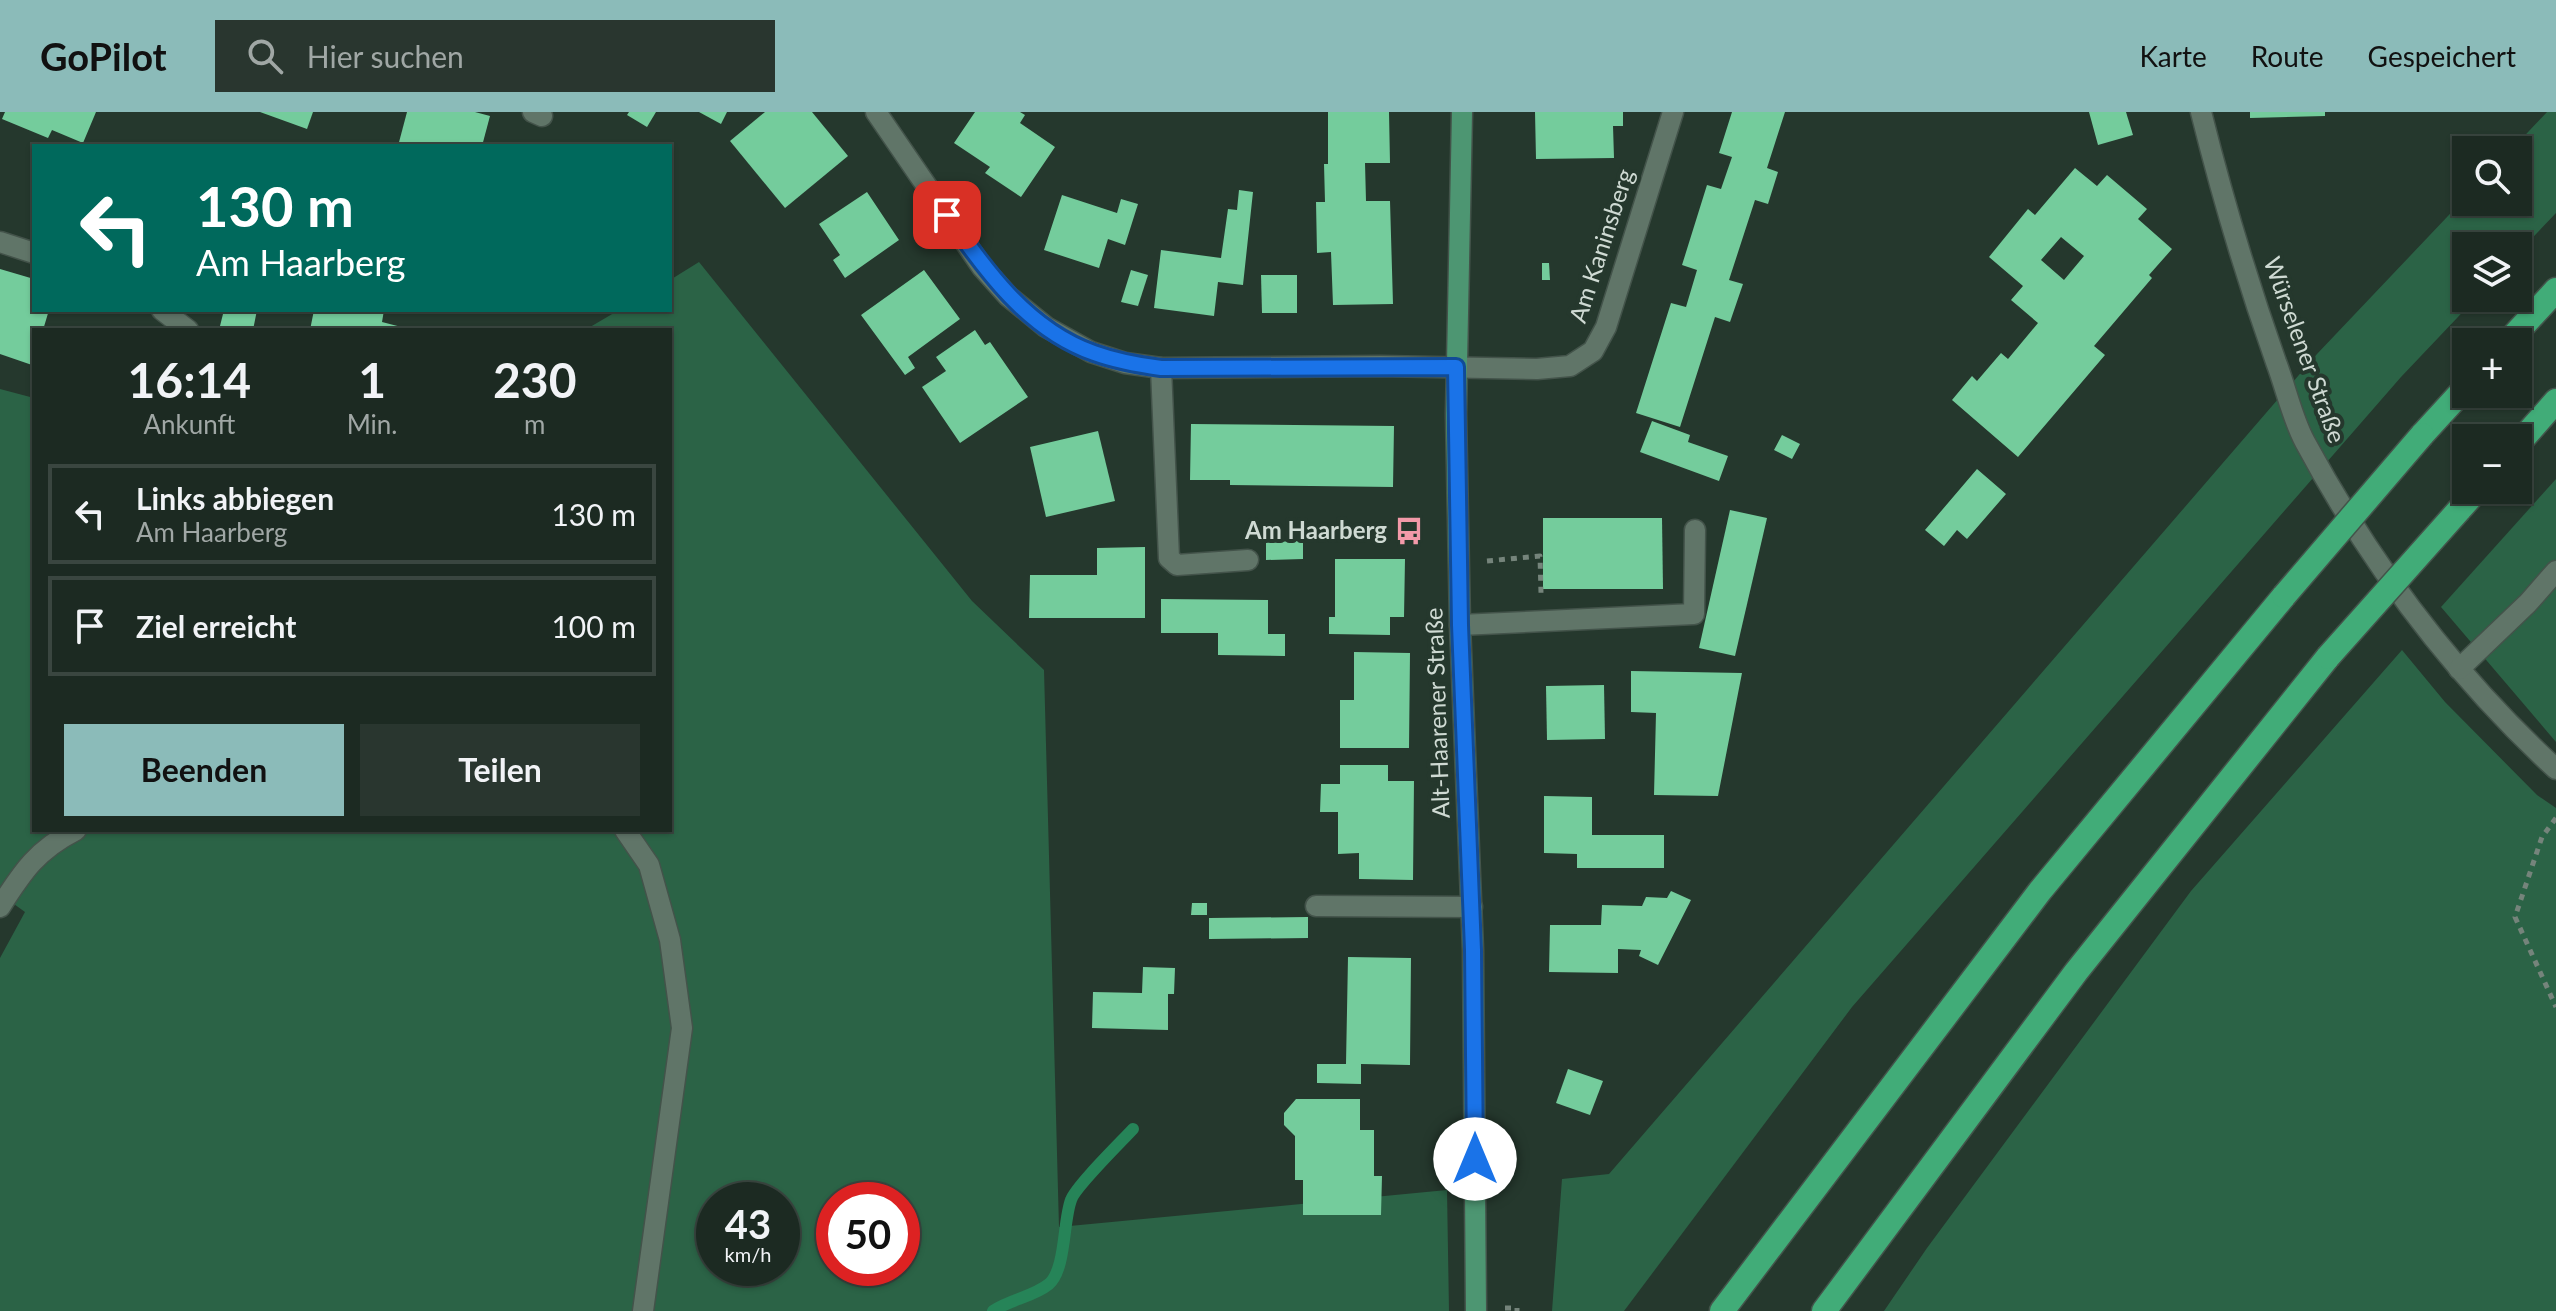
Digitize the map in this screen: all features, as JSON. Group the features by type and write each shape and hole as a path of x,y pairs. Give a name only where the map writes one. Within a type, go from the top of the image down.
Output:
{"highway":[{"path":"2521,328 2556,290"},
{"path":"2532,428 2556,401"},
{"path":"1722,1311 2040,891 2284,596 2452,402"},
{"path":"1824,1311 2076,972 2328,657 2464,504"}],"main road":[{"name":"Alt-Haarener Straße","path":"1462,112 1456,367 1460,625 1472,907 1476,1311"}],"street":[{"path":"876,112 982,267 1008,296 1046,327 1091,352 1125,363 1161,368 1456,367"},
{"name":"Am Kaninsberg","path":"1456,367 1537,369 1570,366 1593,351 1606,327 1673,112"},
{"name":"Würselener Straße","path":"2201,112 2254,300 2304,440 2379,565 2459,669 2509,726 2556,769"},
{"path":"0,242 32,252"},
{"path":"165,312 185,328"},
{"path":"1161,368 1169,558 1177,565 1248,560"},
{"path":"1460,625 1694,614 1695,530"},
{"path":"2459,669 2528,603 2556,571"},
{"path":"0,907 22,874 51,843 72,832"},
{"path":"626,832 649,865 670,940 682,1028 643,1311"},
{"path":"1316,906 1472,907"}],"path":[{"path":"1516,558 1540,556 1541,594 1550,593"},
{"path":"2556,818 2542,837 2515,917 2556,1007"}],"green space":[{"path":"2547,112 2556,112 2556,213 2532,238 2532,232 2452,232 2452,312 2463,312 2401,377 1852,1007 1624,1311 1552,1311 1562,1179 1609,1174 2317,354 2452,212 2452,216 2532,216 2532,136 2524,136"},
{"path":"699,262 972,601 1044,670 1059,1227 1447,1190 1449,1311 0,1311 0,958 25,912 0,894 0,389 32,397 32,832 672,832 672,328 588,328 616,312 672,312 672,279"},
{"path":"2556,479 2556,742 2441,607"},
{"path":"2402,650 2445,702 2537,795 2556,808 2556,1311 1884,1311 1927,1248 2191,891"}],"building":[{"path":"5,112 96,112 83,143 52,130 48,138 2,119"},
{"path":"260,112 313,112 307,129"},
{"path":"407,112 475,112 490,116 483,144 399,144"},
{"path":"629,112 656,112 647,127 627,115"},
{"path":"699,112 727,112 721,124"},
{"path":"765,112 812,112 848,156 785,208 730,141"},
{"path":"975,112 1020,112 1025,115 1020,123 1055,147 1021,197 985,173 990,167 954,143"},
{"path":"1328,112 1389,112 1390,163 1365,163 1366,201 1390,201 1393,304 1333,305 1331,252 1317,253 1316,202 1325,202"},
{"path":"1535,112 1623,112 1623,126 1613,126 1614,158 1536,159"},
{"path":"1732,112 1785,112 1767,168 1778,172 1768,204 1755,200 1729,280 1743,284 1730,322 1715,317 1680,427 1636,413 1671,303 1686,307 1697,270 1682,265 1707,185 1721,189 1732,157 1719,153"},
{"path":"2089,112 2126,112 2133,135 2098,145"},
{"path":"2250,112 2325,112 2325,116 2250,118"},
{"path":"2075,168 2097,186 2107,175 2147,209 2138,219 2172,249 2149,275 2152,278 2094,346 2105,355 2018,457 1952,400 1972,376 1977,381 2001,353 2008,359 2038,323 2011,300 2023,286 1989,257 2028,209 2035,215","holes":["2061,237 2084,256 2064,280 2041,260"]},
{"path":"1239,190 1253,192 1243,285 1218,282 1214,316 1154,308 1161,250 1221,258 1228,209 1237,210"},
{"path":"867,192 899,240 845,278 833,260 840,255 819,224"},
{"path":"1062,195 1117,213 1121,199 1138,204 1125,245 1108,239 1099,268 1044,250"},
{"path":"1542,263 1549,263 1550,280 1542,280"},
{"path":"0,269 32,278 32,312 48,312 44,328 32,328 32,365 0,354"},
{"path":"924,270 960,319 908,357 915,368 905,375 861,315"},
{"path":"1131,270 1148,275 1138,306 1121,302"},
{"path":"1261,275 1297,275 1297,313 1262,313"},
{"path":"217,312 257,312 253,328 220,328 223,314"},
{"path":"314,312 384,312 382,322 405,328 310,328"},
{"path":"975,330 985,345 990,342 1028,397 960,443 922,387 946,371 936,357"},
{"path":"1652,421 1690,435 1688,442 1728,456 1719,481 1640,452"},
{"path":"1191,424 1394,426 1393,487 1230,485 1230,480 1190,480"},
{"path":"1098,431 1115,501 1046,517 1030,447"},
{"path":"1782,435 1800,444 1792,459 1774,450"},
{"path":"1977,469 2006,494 1967,539 1957,530 1944,546 1925,530"},
{"path":"1730,510 1767,518 1735,656 1699,648"},
{"path":"1543,518 1662,518 1663,589 1543,589"},
{"path":"1303,541 1303,559 1266,560 1266,542"},
{"path":"1145,547 1145,618 1029,618 1030,575 1097,575 1097,548"},
{"path":"1335,559 1405,559 1404,617 1390,617 1390,635 1329,634 1329,617 1335,617"},
{"path":"1161,599 1268,600 1268,634 1285,634 1285,656 1218,655 1218,633 1161,633"},
{"path":"1354,652 1410,653 1409,748 1340,748 1340,700 1354,700"},
{"path":"1631,671 1742,673 1718,796 1654,795 1656,713 1631,712"},
{"path":"1604,685 1605,739 1547,740 1546,686"},
{"path":"1340,765 1388,765 1388,781 1414,781 1413,880 1359,879 1359,853 1338,854 1338,812 1320,812 1321,784 1340,784"},
{"path":"1544,796 1592,797 1592,835 1664,835 1664,868 1577,868 1577,854 1544,853"},
{"path":"1671,891 1691,900 1658,965 1639,956 1641,950 1618,949 1618,973 1549,972 1550,925 1601,925 1602,905 1642,906 1646,897 1667,898"},
{"path":"1192,903 1207,903 1207,915 1191,915"},
{"path":"1308,917 1308,938 1209,939 1209,918"},
{"path":"1348,957 1411,958 1410,1065 1361,1064 1361,1084 1317,1083 1317,1064 1346,1064"},
{"path":"1143,967 1175,968 1174,994 1168,994 1168,1030 1092,1028 1093,992 1142,993"},
{"path":"1568,1069 1603,1081 1590,1115 1556,1103"},
{"path":"1296,1099 1360,1099 1360,1130 1374,1130 1374,1176 1382,1176 1381,1215 1303,1215 1303,1180 1295,1180 1295,1136 1284,1125 1284,1113"}],"waterway":[{"path":"993,1311 1049,1284 1058,1268 1074,1194 1133,1129"}],"place":[{"name":"Am Haarberg","path":"1409,531"}],"route":[{"path":"947,215 982,267 1008,296 1046,327 1091,352 1125,363 1161,368 1456,367 1460,625 1473,950 1475,1159"}]}
